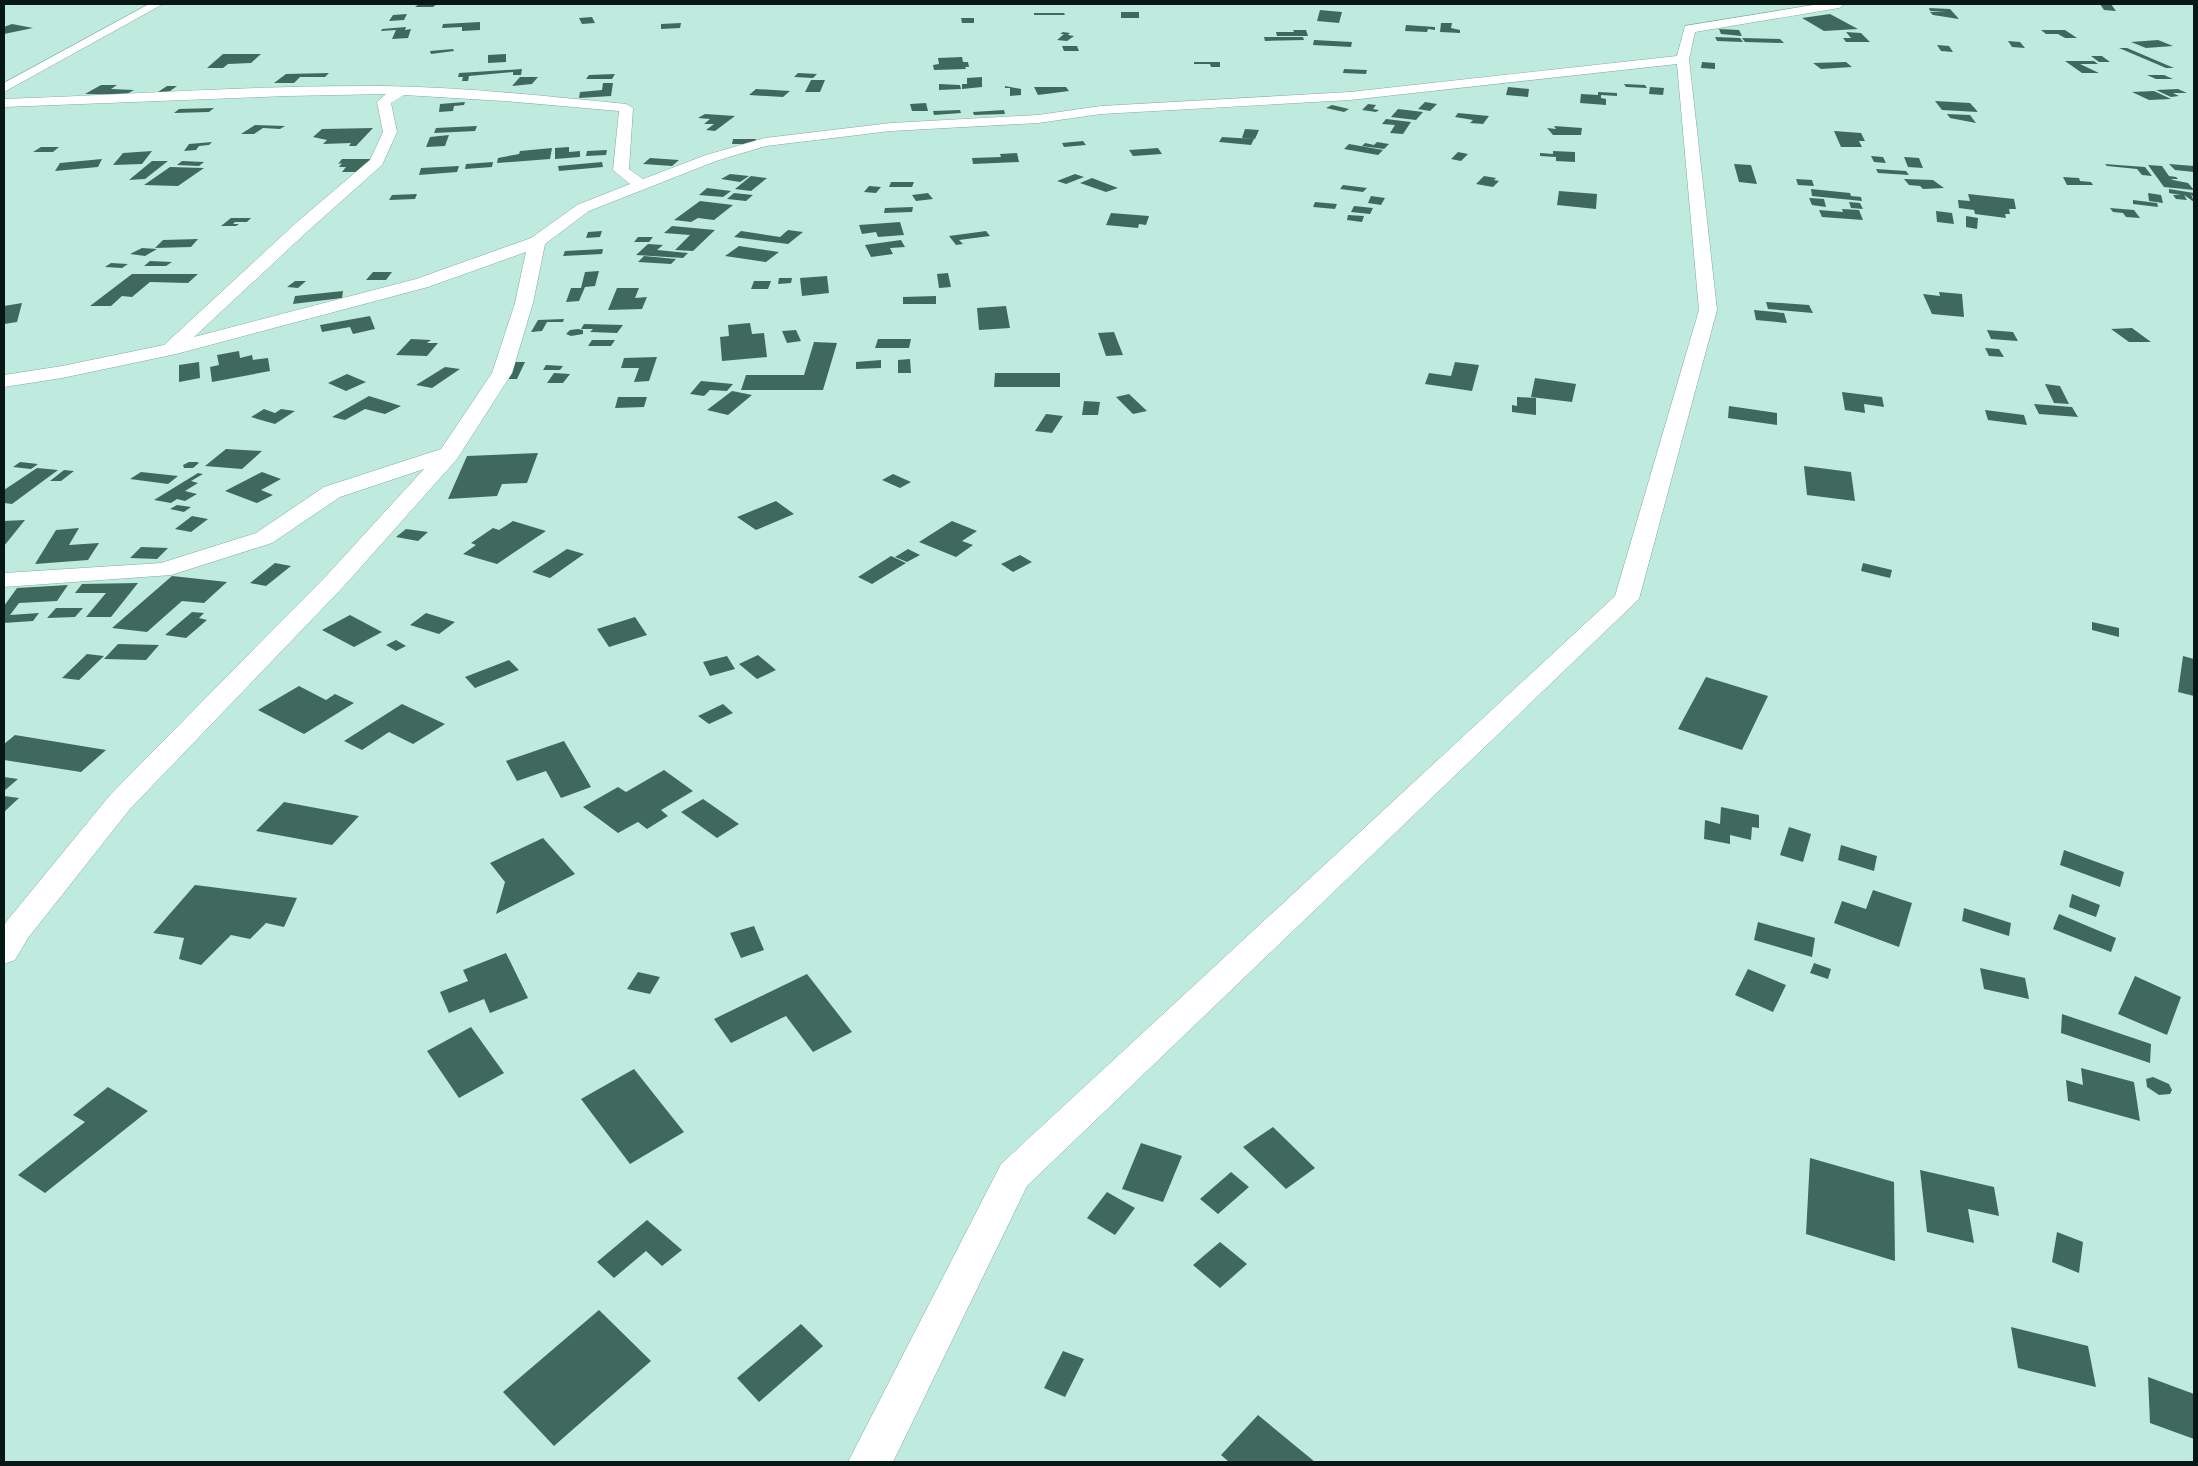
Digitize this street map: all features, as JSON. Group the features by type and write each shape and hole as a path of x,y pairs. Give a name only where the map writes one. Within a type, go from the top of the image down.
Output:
{"street":[{"path":"4,88 157,4"},
{"path":"870,1462 1014,1175 1627,600 1708,310 1683,59 1689,29 1840,4"},
{"path":"4,381 62,372 169,350 422,283 537,242 583,208 711,158 766,142 882,128 1038,119 1137,108 1350,96 1683,59"},
{"path":"4,103 78,102 259,93 400,91 529,98 626,108 621,170 642,186"},
{"path":"169,350 303,226 377,162 390,132 384,102 400,91"},
{"path":"4,952 17,930 120,802 336,580 450,454 502,373 524,303 537,242"},
{"path":"4,580 163,570 264,538 332,492 450,454"}],"building":[{"path":"419,4 437,4 433,7 415,7"},
{"path":"2100,4 2111,4 2116,11 2104,10"},
{"path":"1929,8 1950,9 1959,19 1933,15 1930,12 1945,12 1930,11"},
{"path":"1320,10 1342,12 1339,23 1317,21"},
{"path":"1121,12 1139,12 1139,18 1121,18"},
{"path":"1034,13 1064,13 1065,15 1034,15"},
{"path":"407,14 404,20 389,21 393,15"},
{"path":"1830,14 1858,29 1824,31 1802,18"},
{"path":"592,17 595,23 582,24 579,18"},
{"path":"961,18 974,18 974,23 962,23"},
{"path":"480,22 480,30 462,31 462,27 442,28 443,24"},
{"path":"681,23 680,28 661,29 661,24"},
{"path":"1441,23 1452,23 1451,28 1460,30 1460,33 1440,32"},
{"path":"12,24 33,28 4,34 4,27"},
{"path":"1406,25 1435,27 1435,30 1428,29 1427,32 1405,31"},
{"path":"406,27 405,30 411,29 408,38 392,39 396,30 381,31 382,29"},
{"path":"1719,29 1739,30 1742,36 1721,34"},
{"path":"1293,30 1306,30 1308,36 1277,36 1276,32 1294,32"},
{"path":"2041,30 2065,30 2077,38 2065,38 2058,34 2046,34"},
{"path":"1063,32 1074,36 1067,41 1057,40 1064,34 1060,34"},
{"path":"1846,32 1861,33 1870,42 1846,42 1843,38 1851,38"},
{"path":"1264,37 1303,37 1304,40 1265,41"},
{"path":"1715,37 1740,38 1743,42 1717,41"},
{"path":"1742,38 1780,39 1784,43 1745,42"},
{"path":"1314,40 1352,42 1351,47 1313,45"},
{"path":"2158,40 2173,46 2146,48 2131,42"},
{"path":"2008,41 2020,42 2025,48 2012,47"},
{"path":"1937,45 1949,46 1953,52 1941,51"},
{"path":"1062,46 1077,46 1079,51 1064,51"},
{"path":"2119,48 2127,48 2174,68 2166,68"},
{"path":"453,49 454,51 431,54 430,51"},
{"path":"223,54 261,54 251,63 228,64 223,68 207,68"},
{"path":"506,54 506,62 488,63 488,55"},
{"path":"2091,56 2102,56 2110,62 2099,62"},
{"path":"962,57 963,62 968,62 969,67 965,67 966,69 934,70 933,65 939,64 938,58"},
{"path":"2065,61 2094,61 2098,64 2080,64 2099,73 2082,73"},
{"path":"1194,62 1220,62 1220,67 1211,67 1210,64 1194,64"},
{"path":"1702,62 1715,63 1715,69 1701,68"},
{"path":"1846,62 1852,67 1821,69 1813,63"},
{"path":"522,69 521,75 513,75 513,72 469,76 468,81 462,81 463,77 458,77 459,73"},
{"path":"1344,69 1367,70 1366,74 1343,73"},
{"path":"329,73 325,77 300,77 294,83 274,83 286,74"},
{"path":"798,73 817,74 813,78 794,77"},
{"path":"615,74 612,79 586,79 589,75"},
{"path":"2147,75 2164,75 2173,79 2156,79"},
{"path":"520,77 538,77 532,84 512,86"},
{"path":"982,77 982,87 962,89 962,84 967,84 967,78"},
{"path":"811,80 825,80 820,92 805,92"},
{"path":"603,83 613,83 611,96 579,98 580,92 602,90"},
{"path":"939,84 960,85 961,89 939,90"},
{"path":"1624,84 1645,85 1647,88 1626,87"},
{"path":"101,85 117,85 111,89 134,90 125,95 85,94"},
{"path":"167,86 177,86 166,94 155,94"},
{"path":"1005,86 1021,89 1021,95 1010,96 1010,88 1005,88"},
{"path":"1034,87 1066,87 1069,91 1038,95"},
{"path":"1508,87 1529,89 1528,97 1506,95"},
{"path":"1650,87 1664,88 1663,95 1649,94"},
{"path":"756,89 790,91 783,97 749,95"},
{"path":"2178,89 2187,93 2173,93 2179,96 2171,97 2156,90"},
{"path":"2154,91 2171,99 2149,100 2132,92"},
{"path":"1598,92 1617,93 1617,96 1601,95 1601,98 1606,99 1606,105 1580,103 1581,94 1598,95"},
{"path":"1935,101 1970,103 1978,112 1942,110"},
{"path":"465,102 464,105 454,106 453,111 439,112 440,104"},
{"path":"1425,102 1437,104 1430,111 1418,109"},
{"path":"926,103 928,111 912,111 910,104"},
{"path":"1368,104 1376,105 1373,109 1379,110 1376,112 1362,110"},
{"path":"1332,105 1349,109 1344,112 1326,108"},
{"path":"214,108 209,112 174,113 179,109"},
{"path":"1398,109 1423,112 1416,120 1391,117"},
{"path":"960,110 961,113 934,115 933,111"},
{"path":"1004,110 1005,114 974,115 973,112"},
{"path":"1458,113 1489,116 1483,124 1470,123 1473,120 1455,117"},
{"path":"705,114 735,116 715,131 706,130 714,124 704,124 710,119 698,118"},
{"path":"1947,114 1970,115 1976,123 1950,118"},
{"path":"1386,119 1411,122 1403,134 1390,133 1395,125 1382,124"},
{"path":"255,125 285,126 280,129 263,128 254,134 241,134"},
{"path":"477,126 475,131 434,133 436,128"},
{"path":"1554,126 1582,128 1581,135 1553,135 1547,128 1556,129"},
{"path":"373,128 356,146 349,146 351,143 323,144 327,140 313,137 322,129"},
{"path":"1245,129 1259,130 1255,139 1242,138"},
{"path":"1834,131 1861,133 1865,141 1859,141 1862,147 1841,147"},
{"path":"449,135 445,146 426,147 430,137"},
{"path":"1222,137 1254,139 1251,145 1219,142"},
{"path":"733,139 756,139 755,144 732,144"},
{"path":"1083,141 1086,145 1064,147 1062,143"},
{"path":"212,142 209,145 199,146 196,150 184,151 189,144"},
{"path":"1377,142 1389,144 1384,149 1362,146 1365,143 1374,145"},
{"path":"1349,144 1383,150 1378,155 1344,149"},
{"path":"41,147 59,147 53,152 33,152"},
{"path":"569,147 569,152 580,151 580,157 555,159 555,148"},
{"path":"552,148 550,159 497,163 498,158 519,154 520,151"},
{"path":"1158,148 1162,154 1133,156 1129,150"},
{"path":"607,150 606,155 586,156 587,151"},
{"path":"152,151 142,164 113,165 123,153"},
{"path":"1553,151 1575,152 1575,162 1556,161 1556,157 1540,156 1540,153 1553,154"},
{"path":"1458,152 1468,154 1461,161 1451,159"},
{"path":"1017,153 1019,162 973,164 972,158 1001,157 1000,154"},
{"path":"1871,156 1883,157 1886,163 1874,162"},
{"path":"1904,157 1919,158 1923,168 1908,167"},
{"path":"650,158 679,160 672,166 643,164"},
{"path":"102,159 98,167 55,171 60,163"},
{"path":"342,159 373,159 361,172 342,172 346,167 339,167 342,163 338,164"},
{"path":"152,161 168,161 145,179 129,180"},
{"path":"182,161 204,162 199,166 177,165"},
{"path":"493,162 492,167 465,169 466,164"},
{"path":"602,162 603,167 559,171 558,166"},
{"path":"1734,164 1751,165 1757,184 1739,182"},
{"path":"2105,164 2145,167 2152,176 2142,175 2137,169 2107,166"},
{"path":"2169,164 2194,166 2194,172 2175,170"},
{"path":"2148,165 2162,166 2169,176 2178,179 2171,179 2188,183 2194,190 2164,187"},
{"path":"459,166 457,172 419,175 421,168"},
{"path":"170,167 204,168 178,186 144,185"},
{"path":"1876,169 1906,171 1909,175 1878,173"},
{"path":"730,174 749,176 740,182 721,179"},
{"path":"1075,174 1084,177 1066,184 1057,181"},
{"path":"751,176 767,178 751,191 735,189"},
{"path":"1484,176 1496,178 1494,180 1499,181 1493,187 1476,184"},
{"path":"2063,177 2079,178 2080,181 2091,182 2093,185 2067,185"},
{"path":"1092,178 1118,188 1106,192 1080,183"},
{"path":"1796,179 1812,180 1814,186 1798,185"},
{"path":"1904,179 1933,180 1944,188 1923,189 1920,186 1909,185"},
{"path":"891,182 914,182 912,187 889,187"},
{"path":"1343,185 1367,188 1363,192 1340,189"},
{"path":"869,186 881,187 876,193 864,192"},
{"path":"707,188 731,191 723,197 699,195"},
{"path":"1811,189 1850,193 1851,196 1861,197 1862,201 1812,196"},
{"path":"2169,189 2194,193 2194,198 2191,194 2194,202 2184,195 2187,200 2176,199 2173,195 2181,195 2169,193"},
{"path":"1559,191 1597,194 1596,209 1557,205"},
{"path":"734,193 753,195 746,201 727,199"},
{"path":"928,193 933,199 916,201 912,195"},
{"path":"2148,193 2161,195 2163,203 2149,201"},
{"path":"417,194 415,199 389,200 392,195"},
{"path":"1968,194 2014,199 2016,209 2009,209 2010,214 2005,214 2006,218 1975,214 1974,210 1959,208 1958,200 1970,201"},
{"path":"1371,196 1385,198 1381,205 1368,203"},
{"path":"1809,198 1824,199 1826,207 1812,205"},
{"path":"2133,200 2157,203 2158,207 2133,204"},
{"path":"700,201 733,205 714,220 698,218 691,222 674,220"},
{"path":"1315,202 1337,204 1335,209 1313,207"},
{"path":"1849,202 1860,203 1863,209 1851,208"},
{"path":"1354,206 1373,208 1370,214 1351,212"},
{"path":"913,207 912,212 884,213 885,208"},
{"path":"2110,208 2134,210 2140,218 2126,217 2123,213 2113,212"},
{"path":"1842,209 1859,210 1863,220 1822,217 1819,210 1843,212"},
{"path":"1936,211 1952,213 1954,224 1937,222"},
{"path":"1111,213 1149,216 1146,225 1139,224 1138,228 1106,225"},
{"path":"1348,215 1364,216 1362,222 1347,220"},
{"path":"1966,216 1978,218 1977,229 1966,227"},
{"path":"231,218 251,218 247,222 235,222 233,224 239,224 236,226 221,226"},
{"path":"900,222 904,235 878,237 876,232 862,234 859,225"},
{"path":"672,226 715,230 693,251 675,250 690,235 664,233"},
{"path":"788,230 803,232 788,244 734,237 741,231 780,237"},
{"path":"602,231 600,237 586,238 588,232"},
{"path":"986,231 990,236 959,240 963,244 956,245 949,236"},
{"path":"638,237 653,237 649,242 634,242"},
{"path":"198,239 191,247 155,248 163,240"},
{"path":"901,240 905,247 890,248 893,254 871,257 865,245"},
{"path":"648,244 663,245 657,250 688,253 683,258 636,255"},
{"path":"739,246 779,252 766,262 725,256"},
{"path":"142,248 157,249 145,256 130,254"},
{"path":"603,249 602,254 563,256 565,251"},
{"path":"644,256 676,259 671,264 638,262"},
{"path":"150,261 172,262 166,266 144,266"},
{"path":"111,263 128,264 122,268 105,267"},
{"path":"599,271 595,286 585,287 579,301 566,302 571,288 581,288 585,272"},
{"path":"373,272 392,272 386,280 366,280"},
{"path":"948,273 951,287 939,288 937,274"},
{"path":"132,274 198,274 188,283 150,282 132,297 122,296 111,306 90,306"},
{"path":"827,276 829,293 802,296 800,278"},
{"path":"779,278 792,278 791,283 778,284"},
{"path":"295,281 306,281 298,288 287,287"},
{"path":"754,281 771,281 768,289 751,289"},
{"path":"617,288 639,288 635,298 647,297 642,309 608,310"},
{"path":"343,291 342,298 293,304 295,296"},
{"path":"1939,292 1962,294 1964,317 1932,314 1923,294 1940,296"},
{"path":"936,296 936,304 903,304 903,297"},
{"path":"1766,302 1809,305 1813,313 1768,309"},
{"path":"22,303 17,322 4,324 4,306"},
{"path":"1006,306 1010,328 979,330 977,308"},
{"path":"1754,310 1784,313 1787,323 1756,320"},
{"path":"370,316 375,329 353,334 350,327 322,332 320,325"},
{"path":"564,319 563,322 547,322 542,331 531,332 538,320"},
{"path":"750,323 752,334 764,333 767,357 722,361 720,337 729,336 728,325"},
{"path":"584,324 623,325 617,333 590,332 593,329 581,329"},
{"path":"2132,328 2151,342 2129,342 2111,329"},
{"path":"570,330 583,330 583,334 571,336 566,334"},
{"path":"796,330 801,341 787,343 782,331"},
{"path":"1987,330 2013,332 2018,341 1991,339"},
{"path":"1114,332 1123,355 1106,356 1098,333"},
{"path":"411,339 431,340 427,343 438,343 427,356 396,355"},
{"path":"878,339 911,339 909,348 875,348"},
{"path":"592,340 615,340 611,346 588,346"},
{"path":"814,342 837,343 823,390 741,390 746,375 804,375"},
{"path":"1985,348 1999,349 2004,357 1989,356"},
{"path":"239,351 240,358 252,355 253,360 268,358 270,371 212,382 210,367 219,365 217,355"},
{"path":"657,357 649,381 634,382 639,368 621,368 624,358"},
{"path":"910,359 911,373 898,373 898,360"},
{"path":"881,360 881,368 856,369 856,362"},
{"path":"199,362 200,378 179,382 179,365"},
{"path":"514,362 525,362 517,379 505,379"},
{"path":"1455,362 1479,365 1472,391 1425,384 1429,373 1451,376"},
{"path":"546,365 563,366 560,370 543,370"},
{"path":"445,367 460,369 432,388 416,385"},
{"path":"554,373 570,374 563,383 547,383"},
{"path":"995,373 1060,373 1060,387 994,387"},
{"path":"347,374 366,382 346,391 328,383"},
{"path":"1535,378 1576,384 1572,402 1531,397"},
{"path":"701,381 733,384 727,391 710,390 704,396 690,394"},
{"path":"2045,384 2060,386 2069,404 2054,403"},
{"path":"732,391 752,395 728,415 707,410"},
{"path":"1842,392 1882,397 1884,407 1864,404 1865,413 1845,410"},
{"path":"1129,394 1147,411 1133,414 1116,397"},
{"path":"369,396 401,406 385,414 365,409 345,420 332,417"},
{"path":"618,397 647,397 644,407 615,408"},
{"path":"1517,397 1536,398 1536,415 1512,412 1512,405 1517,406"},
{"path":"1084,401 1100,402 1098,415 1082,415"},
{"path":"2034,404 2072,407 2078,417 2039,414"},
{"path":"1729,406 1777,413 1777,425 1728,418"},
{"path":"264,409 275,413 281,409 295,411 275,424 251,417"},
{"path":"1985,410 2024,415 2027,425 1988,420"},
{"path":"1046,414 1063,416 1052,433 1035,431"},
{"path":"226,449 262,451 242,469 205,466"},
{"path":"538,453 527,483 502,484 497,496 448,499 467,456"},
{"path":"20,462 38,464 31,469 13,467"},
{"path":"189,462 199,463 193,468 184,468 183,465"},
{"path":"1804,466 1851,472 1855,501 1807,495"},
{"path":"37,468 58,470 12,504 4,503 4,490"},
{"path":"64,470 74,471 61,481 50,481"},
{"path":"141,472 178,476 168,484 130,479"},
{"path":"262,472 281,479 261,490 273,495 257,503 225,491"},
{"path":"198,473 203,474 191,481 198,483 185,491 197,494 185,501 177,499 171,503 154,500"},
{"path":"893,474 911,482 900,488 882,480"},
{"path":"776,501 794,514 756,530 737,517"},
{"path":"177,505 191,507 184,512 170,509"},
{"path":"192,516 208,519 191,532 175,529"},
{"path":"25,520 4,546 4,521"},
{"path":"513,521 546,531 497,564 463,554 476,545 471,543 493,528 499,530"},
{"path":"952,521 977,531 962,541 973,545 956,557 919,542"},
{"path":"79,528 69,545 99,543 88,560 35,564 56,530"},
{"path":"406,529 428,532 418,541 396,537"},
{"path":"141,547 168,548 157,559 130,558"},
{"path":"567,549 584,554 550,578 532,572"},
{"path":"908,549 920,555 907,562 895,557"},
{"path":"1020,555 1032,562 1013,572 1001,564"},
{"path":"891,556 906,563 872,584 858,577"},
{"path":"275,563 291,566 266,586 250,583"},
{"path":"1863,563 1892,570 1890,578 1861,571"},
{"path":"172,576 227,582 204,603 182,601 147,632 112,628"},
{"path":"138,583 111,617 86,617 106,593 75,593 82,584"},
{"path":"68,585 57,601 19,603 10,615 39,613 33,621 4,623 4,606 17,588"},
{"path":"56,608 83,608 75,617 47,618"},
{"path":"192,612 204,613 199,618 207,620 186,638 165,635"},
{"path":"426,613 455,622 439,634 410,625"},
{"path":"350,615 382,632 354,647 322,630"},
{"path":"635,617 647,635 609,647 597,629"},
{"path":"2092,622 2119,628 2119,637 2092,630"},
{"path":"396,640 406,646 396,651 386,645"},
{"path":"118,644 159,645 146,660 104,659"},
{"path":"87,654 104,656 79,680 62,678"},
{"path":"758,655 776,670 757,679 739,664"},
{"path":"727,656 735,669 710,676 703,662"},
{"path":"2183,656 2194,659 2194,696 2178,692"},
{"path":"509,660 519,670 475,688 465,677"},
{"path":"1706,677 1768,696 1742,750 1678,729"},
{"path":"299,686 326,700 335,694 354,703 304,734 258,710"},
{"path":"402,704 445,724 413,744 389,732 362,750 344,741"},
{"path":"723,704 733,713 709,724 698,716"},
{"path":"15,735 106,750 81,772 4,760 4,744"},
{"path":"564,741 591,787 561,798 546,771 517,781 506,761"},
{"path":"664,770 693,791 661,810 668,816 647,829 638,822 618,833 583,807 618,787 626,792"},
{"path":"4,777 18,779 4,791"},
{"path":"4,796 19,798 4,812"},
{"path":"703,799 739,824 717,838 681,812"},
{"path":"284,802 359,816 332,845 256,831"},
{"path":"1721,807 1759,815 1759,828 1752,827 1751,840 1730,835 1730,844 1704,839 1705,820 1720,824"},
{"path":"1789,827 1811,834 1803,862 1780,855"},
{"path":"543,838 575,874 496,914 505,882 490,863"},
{"path":"1841,845 1877,856 1874,871 1838,860"},
{"path":"2064,850 2124,872 2120,887 2060,865"},
{"path":"195,885 297,898 284,927 266,923 250,939 231,935 201,965 179,959 184,938 153,933"},
{"path":"1873,890 1912,903 1899,947 1834,923 1842,901 1866,909"},
{"path":"2072,894 2100,905 2096,917 2069,907"},
{"path":"1964,908 2011,923 2009,936 1962,921"},
{"path":"2059,914 2116,938 2111,952 2053,929"},
{"path":"1758,922 1815,938 1812,957 1754,940"},
{"path":"754,926 764,950 741,958 730,933"},
{"path":"506,953 528,998 490,1013 484,999 449,1013 440,992 468,981 463,970"},
{"path":"1814,963 1831,969 1828,979 1810,973"},
{"path":"1980,968 2025,978 2029,999 1984,989"},
{"path":"1748,969 1786,985 1773,1012 1735,995"},
{"path":"638,972 660,977 650,994 627,989"},
{"path":"807,974 852,1032 813,1052 786,1016 731,1043 714,1019"},
{"path":"2135,976 2181,997 2167,1035 2118,1014"},
{"path":"2062,1014 2151,1044 2150,1063 2061,1033"},
{"path":"471,1027 504,1073 459,1098 427,1051"},
{"path":"2081,1068 2134,1082 2140,1121 2068,1101 2066,1080 2083,1085"},
{"path":"634,1069 684,1132 630,1164 581,1099"},
{"path":"2153,1077 2169,1084 2172,1090 2170,1094 2159,1095 2147,1087 2146,1079"},
{"path":"108,1087 148,1111 45,1193 18,1175 85,1122 73,1115"},
{"path":"1273,1127 1315,1168 1286,1189 1243,1147"},
{"path":"1141,1143 1182,1156 1163,1202 1122,1189"},
{"path":"1810,1158 1894,1182 1895,1261 1806,1234"},
{"path":"1920,1170 1994,1187 1999,1216 1968,1209 1974,1243 1927,1232"},
{"path":"1231,1172 1249,1187 1218,1214 1200,1199"},
{"path":"1107,1192 1135,1208 1115,1235 1087,1218"},
{"path":"647,1220 682,1250 662,1266 646,1251 614,1278 597,1262"},
{"path":"2057,1232 2083,1242 2079,1273 2052,1262"},
{"path":"1220,1242 1247,1264 1220,1288 1193,1265"},
{"path":"599,1310 651,1361 554,1446 503,1392"},
{"path":"801,1324 823,1346 759,1402 737,1378"},
{"path":"2011,1327 2088,1346 2096,1387 2018,1368"},
{"path":"1063,1351 1084,1359 1065,1397 1044,1388"},
{"path":"2148,1377 2194,1394 2194,1439 2150,1423"},
{"path":"1258,1415 1315,1462 1229,1462 1221,1455"}]}
